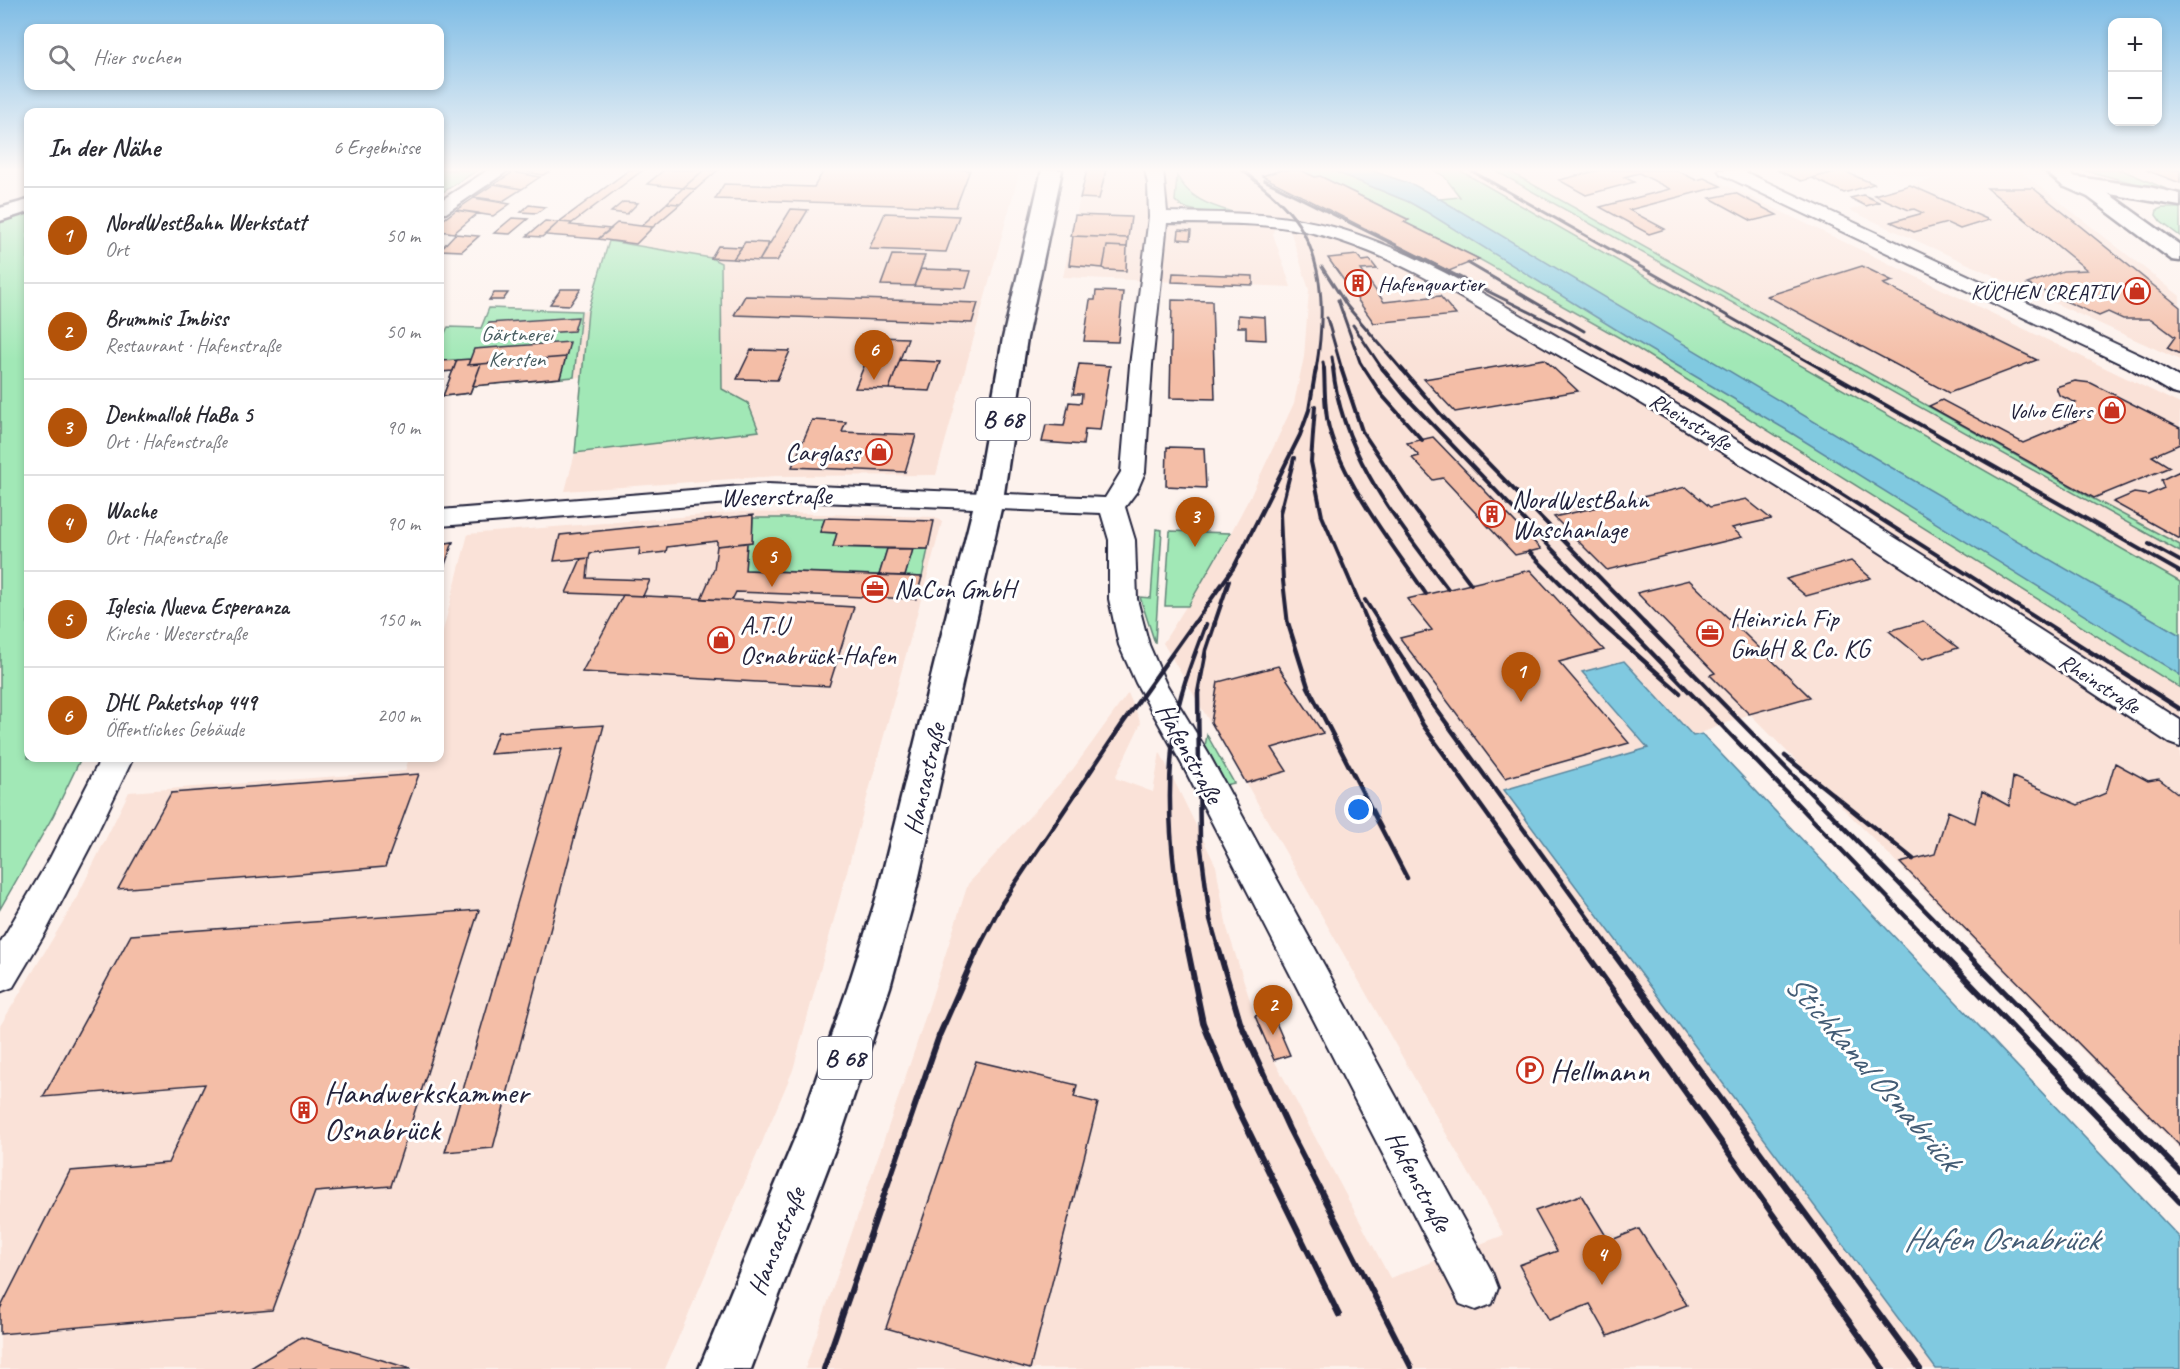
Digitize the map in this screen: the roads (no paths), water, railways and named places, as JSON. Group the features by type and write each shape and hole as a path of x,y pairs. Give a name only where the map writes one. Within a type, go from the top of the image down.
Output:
{"main road":[{"name":"Hansastraße","path":"725,1369 821,1128 869,987 895,899 989,500 1015,338 1038,234"},
{"path":"2124,234 2180,277"},
{"path":"2151,234 2180,255"}],"street":[{"path":"1112,506 1124,491 1133,472 1142,354 1156,234"},
{"name":"Rheinstraße","path":"1338,234 1359,240 1417,268 1630,385 1758,462 2180,735"},
{"path":"1863,234 2136,362 2180,388"},
{"path":"2136,362 2180,377"},
{"name":"Weserstraße","path":"444,518 767,492 1112,506"},
{"name":"Hafenstraße","path":"1112,506 1122,540 1123,599 1134,645 1151,683 1197,762 1476,1288"},
{"path":"0,975 38,917 74,850 115,762"}],"water":[{"path":"1462,234 1499,234 1887,465 2180,635 2180,675 1785,429 1625,335"},
{"name":"Hafen Osnabrück","path":"1624,661 1693,736 1702,734 2180,1238 2180,1369 1936,1369 1504,790 1648,748 1582,672"}],"railway":[{"path":"1304,234 1314,259 1321,296 1321,333 1316,370"},
{"path":"1372,234 1574,334 1639,370"},
{"path":"1583,234 1823,370"},
{"path":"1468,263 1584,331"},
{"path":"1322,267 1347,306 1402,370"},
{"path":"1338,300 1365,370"},
{"path":"1327,318 1342,370"},
{"path":"1353,325 1383,370"},
{"path":"1332,357 1334,370"},
{"path":"1323,362 1324,370"},
{"path":"1193,625 1234,567 1300,435 1309,410 1316,368"},
{"path":"1324,368 1327,421 1336,450 1371,514 1426,594"},
{"path":"1333,368 1338,399 1347,429 1360,458 1392,512 1448,589"},
{"path":"1341,368 1362,431 1415,510 1471,584"},
{"path":"1364,368 1381,394 1422,440"},
{"path":"1382,368 1405,396 1625,625"},
{"path":"1401,368 1443,417 1646,625"},
{"path":"1636,368 1689,397 2047,625"},
{"path":"1820,368 2180,572"},
{"path":"1315,406 1311,462 1322,516 1369,624"},
{"path":"1288,625 1283,581 1280,513 1294,458"},
{"path":"2149,544 2180,561"},
{"path":"1529,552 1602,625"},
{"path":"1214,625 1229,581"},
{"path":"1365,600 1381,625"},
{"path":"977,951 1002,903 1123,723 1194,623"},
{"path":"1215,623 1206,650 1198,693 1200,841 1210,919 1219,951"},
{"path":"1288,623 1308,687 1407,878"},
{"path":"1380,623 1429,699 1612,951"},
{"path":"1601,623 1680,693"},
{"path":"1623,623 1939,951"},
{"path":"1644,623 1965,951"},
{"path":"2045,623 2180,709"},
{"path":"1188,951 1174,867 1170,781 1177,711 1206,624"},
{"path":"1369,624 1423,725 1585,951"},
{"path":"1785,756 1913,859"},
{"path":"824,1369 939,1036 977,950"},
{"path":"1188,950 1203,1023 1237,1107 1339,1315"},
{"path":"1219,950 1240,1022 1289,1129 1411,1367"},
{"path":"1584,950 1883,1369"},
{"path":"1611,950 1920,1369"},
{"path":"1938,950 2180,1202"},
{"path":"1963,950 2180,1172"}],"place":[{"name":"Hafenquartier","path":"1358,283"},
{"name":"KÜCHEN CREATIV","path":"2137,291"},
{"name":"DHL Paketshop 449","path":"874,380"},
{"name":"Volvo Ellers","path":"2112,410"},
{"name":"Carglass","path":"879,452"},
{"name":"NordWestBahn Waschanlage","path":"1492,514"},
{"name":"Denkmallok HaBa 5","path":"1195,547"},
{"name":"Iglesia Nueva Esperanza","path":"772,587"},
{"name":"NaCon GmbH","path":"875,589"},
{"name":"Heinrich Fip GmbH & Co. KG","path":"1710,633"},
{"name":"A.T.U Osnabrück-Hafen","path":"721,640"},
{"name":"NordWestBahn Werkstatt","path":"1521,702"},
{"name":"Brummis Imbiss","path":"1273,1035"},
{"name":"Hellmann","path":"1530,1070"},
{"name":"Handwerkskammer Osnabrück","path":"304,1110"},
{"name":"Wache","path":"1602,1285"}],"park label":[{"name":"Gärtnerei Kersten","path":"517,346"}],"water label":[{"name":"Stichkanal Osnabrück","path":"1874,1071"}]}
